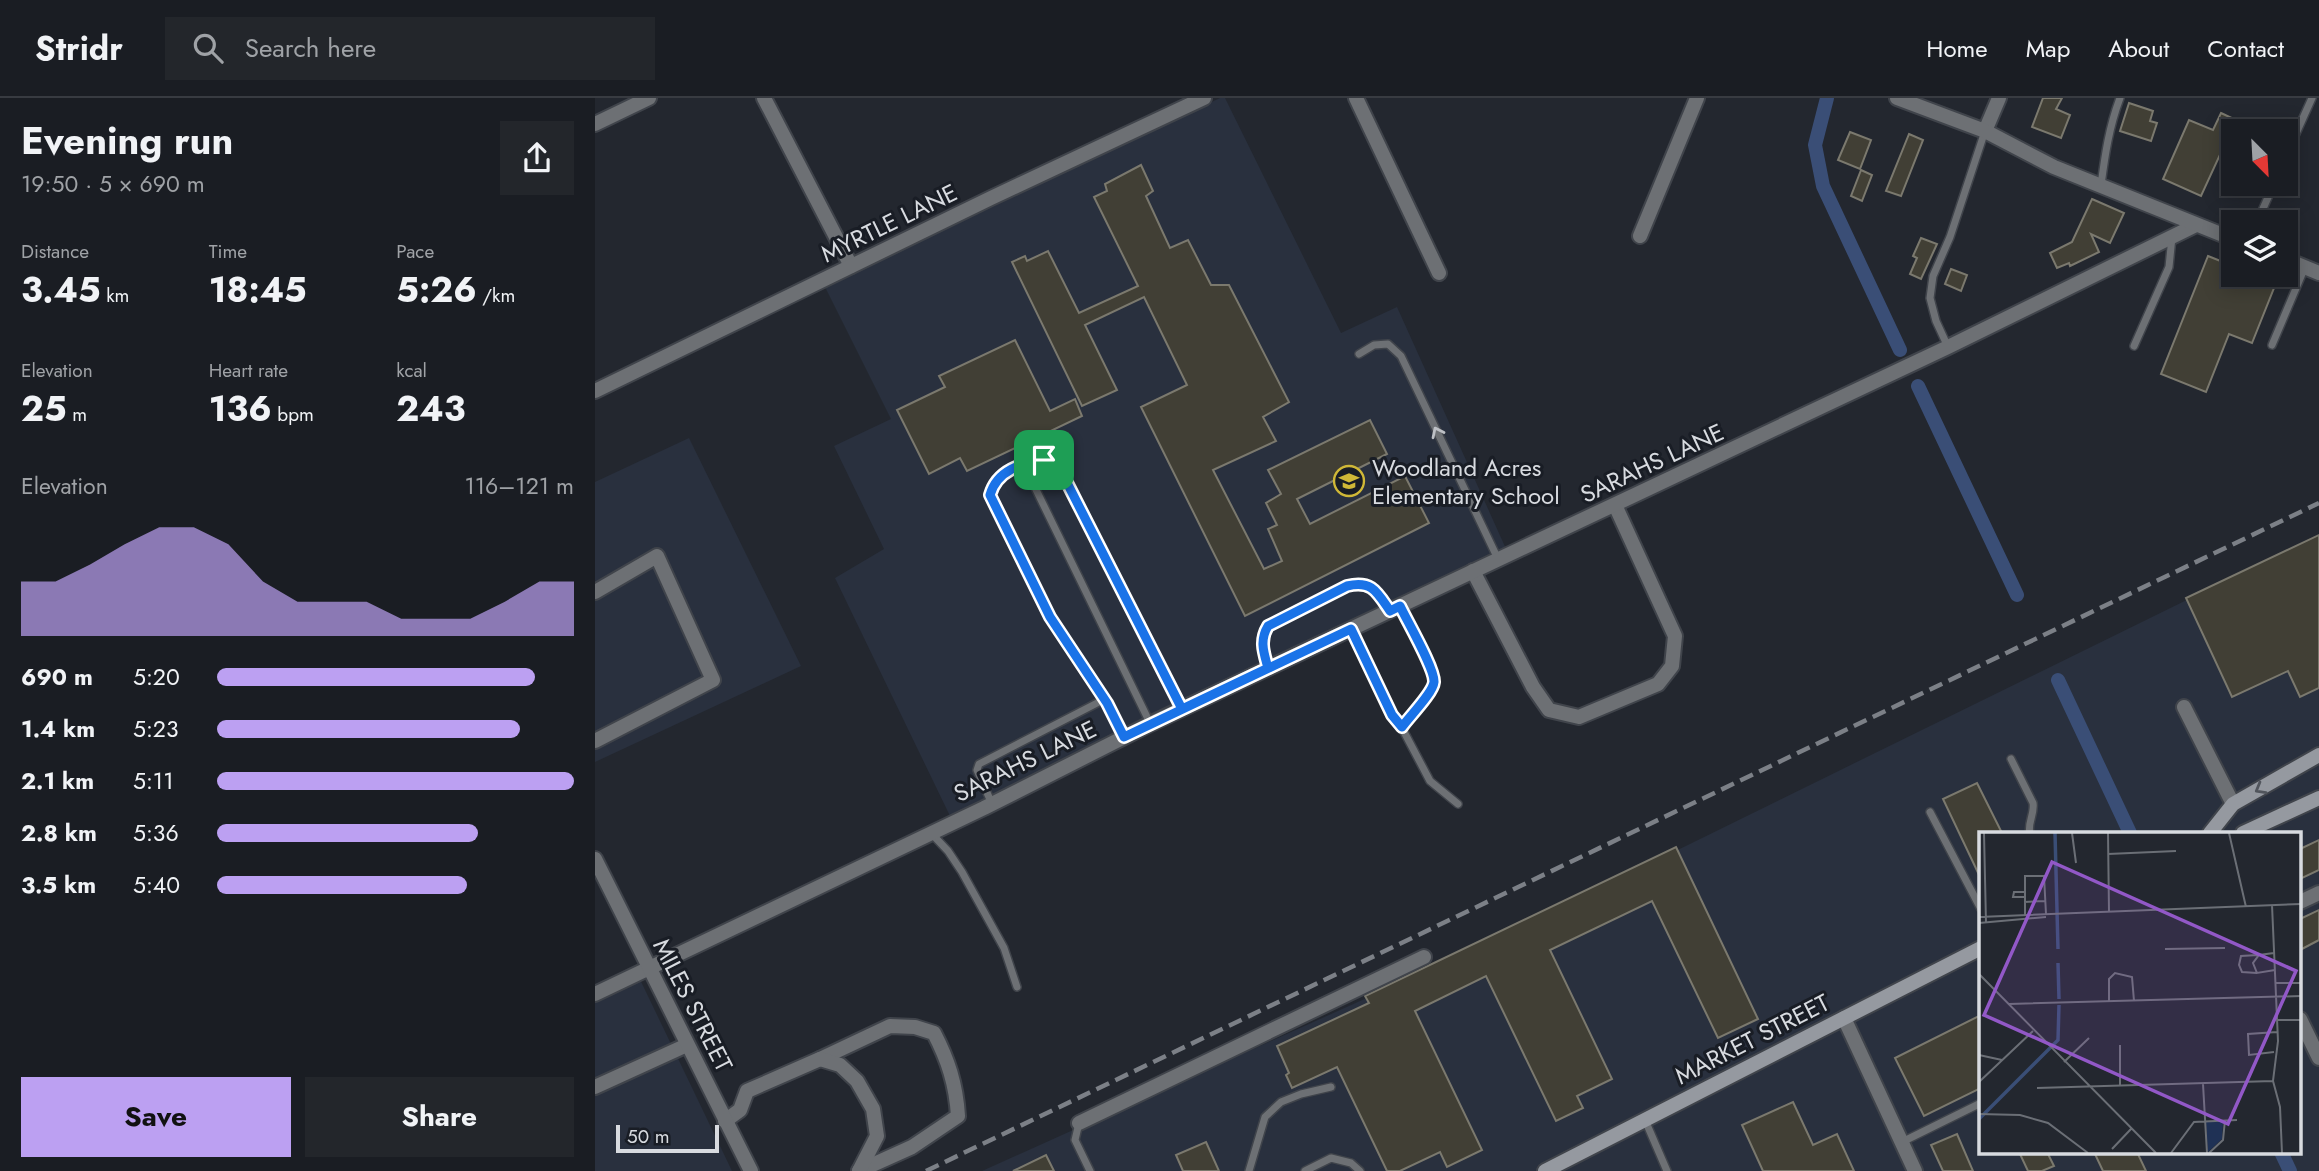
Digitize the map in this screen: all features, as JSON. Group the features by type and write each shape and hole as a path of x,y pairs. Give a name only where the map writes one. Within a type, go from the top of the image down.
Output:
{"main road":[{"path":"2211,832 2233,804 2319,755"},
{"path":"2245,832 2319,798"},
{"name":"MARKET STREET","path":"1545,1171 1570,1165 1645,1120 1979,949"}],"street":[{"path":"595,124 621,104 649,98"},
{"path":"764,98 851,266"},
{"name":"MYRTLE LANE","path":"595,391 1204,98"},
{"path":"1356,98 1439,273"},
{"path":"1640,236 1697,98"},
{"path":"1897,98 1985,131 2055,167 2221,234"},
{"path":"1985,131 1999,98"},
{"name":"SARAHS LANE","path":"595,994 992,804 1150,724 1948,347 2196,225"},
{"path":"1473,571 1533,687 1549,710 1579,718 1658,684 1672,666 1675,636 1615,505"},
{"path":"595,592 657,556 713,680 595,741"},
{"path":"2184,707 2233,804"},
{"name":"MILES STREET","path":"595,859 751,1171"},
{"path":"2301,901 2319,892"},
{"path":"1079,1123 1425,957"},
{"path":"1843,1018 1915,1171"},
{"path":"2301,1021 2319,1058"},
{"path":"725,1121 740,1110 747,1091 890,1026 915,1027 934,1032 949,1061 956,1090 958,1116 912,1147 859,1171"},
{"path":"595,1087 687,1045"},
{"path":"820,1059 840,1065 857,1081 873,1109 877,1136 859,1171"}],"lane":[{"path":"2101,186 2105,149 2112,117 2120,98"},
{"path":"2298,129 2312,98"},
{"path":"1948,347 1936,321 1930,298 1933,276 1985,131"},
{"path":"2134,346 2169,267 2172,237"},
{"path":"2273,345 2312,270"},
{"path":"1359,354 1374,345 1388,344 1401,356 1498,559"},
{"path":"1124,737 1105,701 1050,617 990,495 993,484 1002,475 1023,463 1044,460 1058,465 1182,709"},
{"path":"1023,463 1150,724"},
{"path":"1268,668 1262,645 1263,634 1268,626 1347,586 1363,584 1371,587 1395,609 1431,670 1434,682 1431,691 1402,727"},
{"path":"1351,629 1392,715 1402,727 1430,781 1458,804"},
{"path":"992,804 978,770 979,764 1105,701"},
{"path":"2011,759 2033,803 2030,832"},
{"path":"1930,812 1979,905"},
{"path":"930,832 948,851 962,872 1004,948 1017,987"},
{"path":"1249,1171 1265,1117 1281,1102 1331,1087"},
{"path":"1902,1142 1979,1104"},
{"path":"1645,1120 1667,1171"},
{"path":"1079,1123 1075,1140 1090,1171"},
{"path":"1305,1171 1331,1158 1351,1163 1360,1171"}],"shaded area":[{"path":"1220,98 1225,98 1341,333 1397,307 1507,551 950,816 835,578 884,549 834,446 891,419 825,287"},
{"path":"689,438 801,666 595,762 595,482"},
{"path":"2319,535 2319,1171 982,1171 1478,948"},
{"path":"634,967 732,1171 595,1171 595,986"}],"building":[{"path":"2043,98 2062,98 2056,109 2070,115 2061,138 2032,127"},
{"path":"2129,103 2153,111 2150,121 2157,123 2151,141 2120,131"},
{"path":"2221,113 2234,119 2221,119 2221,153 2201,196 2163,179 2189,120 2213,130"},
{"path":"1850,132 1871,140 1860,169 1838,160"},
{"path":"1909,134 1923,140 1901,196 1886,191"},
{"path":"1141,165 1153,191 1146,196 1170,248 1188,240 1211,285 1229,285 1289,402 1263,417 1276,441 1213,470 1264,569 1282,561 1268,529 1277,525 1266,503 1281,494 1268,470 1370,420 1387,454 1297,499 1310,524 1405,476 1429,523 1245,616 1141,407 1187,385 1144,297 1085,325 1117,390 1082,406 1012,262 1025,256 1027,261 1048,251 1079,313 1138,286 1094,197 1107,191 1105,184"},
{"path":"1861,170 1872,175 1862,201 1851,196"},
{"path":"2092,199 2124,213 2110,243 2091,234 2099,252 2070,266 2069,263 2057,268 2050,253 2072,242"},
{"path":"1921,238 1937,244 1921,279 1910,274 1917,258 1913,256"},
{"path":"2208,256 2221,261 2221,287 2274,287 2252,343 2229,334 2206,392 2161,374"},
{"path":"1951,269 1967,275 1961,291 1945,284"},
{"path":"1015,340 1050,411 1075,399 1082,416 967,471 960,458 929,474 897,410 945,387 939,376"},
{"path":"2319,535 2319,688 2300,697 2288,671 2232,697 2186,598"},
{"path":"1977,783 2002,832 1979,832 1979,875 1943,799"},
{"path":"2319,840 2319,870 2301,879 2301,849"},
{"path":"1676,847 1758,1019 1718,1038 1652,901 1550,950 1612,1079 1577,1096 1583,1108 1556,1121 1486,976 1415,1011 1482,1150 1447,1167 1440,1152 1400,1171 1387,1171 1337,1067 1292,1088 1286,1075 1289,1073 1277,1046 1369,1003 1365,996"},
{"path":"2319,910 2319,940 2301,949 2301,919"},
{"path":"1979,1016 1979,1089 1924,1116 1895,1058"},
{"path":"1793,1102 1813,1145 1837,1134 1854,1171 1763,1171 1742,1125"},
{"path":"1957,1134 1973,1171 1943,1171 1931,1145"},
{"path":"1206,1142 1219,1171 1183,1171 1176,1155"},
{"path":"2020,1154 2048,1154 2054,1166 2042,1171 2028,1171"},
{"path":"2095,1154 2138,1154 2146,1171 2103,1171"},
{"path":"1046,1155 1054,1171 1013,1171"}],"waterway":[{"path":"1827,98 1815,145 1823,186 1900,350"},
{"path":"1918,386 2017,595"},
{"path":"2058,680 2130,832"},
{"path":"2282,1154 2290,1171"}],"railway":[{"path":"926,1171 2319,503"}],"place":[{"name":"Woodland Acres Elementary School","path":"1349,481"}],"route":[{"path":"1044,460 1058,465 1182,709 1268,668 1262,645 1263,634 1268,626 1347,586 1358,584 1371,587 1377,592 1390,611 1400,606 1431,670 1434,682 1431,691 1402,727 1392,715 1351,629 1124,737 1107,703 1050,617 990,495 993,484 1002,475 1023,463 1044,460"}]}
